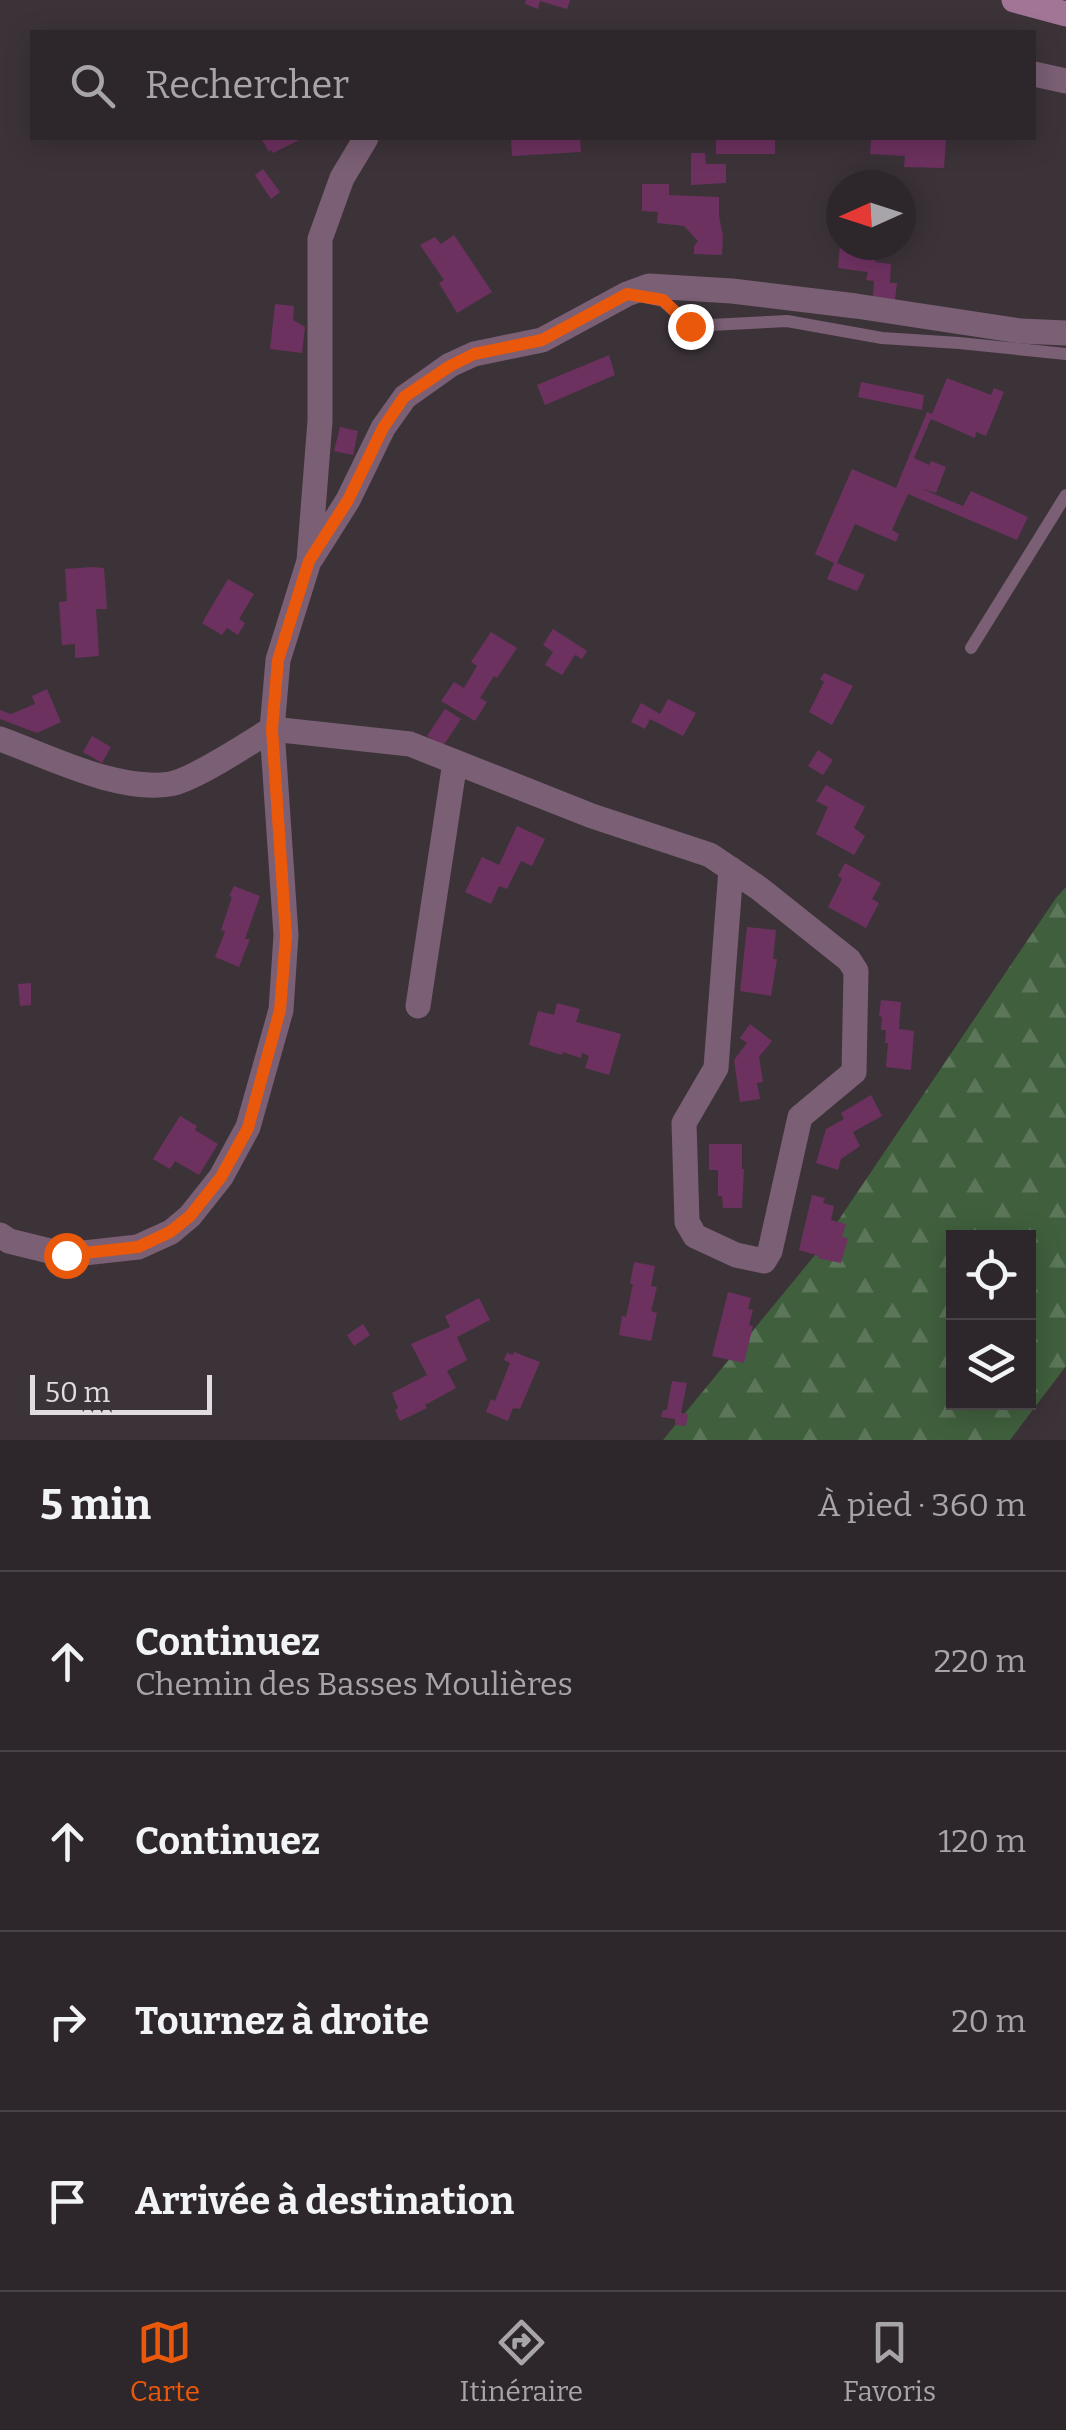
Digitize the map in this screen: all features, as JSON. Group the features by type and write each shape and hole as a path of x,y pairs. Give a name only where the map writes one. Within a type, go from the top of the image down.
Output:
{"main road":[{"path":"1014,0 1066,14"}],"street":[{"path":"1036,74 1066,81"},
{"path":"0,1235 9,1241 66,1255 138,1247 170,1232 190,1216 221,1177 248,1128 280,1010 286,936 272,729 278,660 309,561 320,421 320,239 342,178 365,140"},
{"path":"309,561 348,500 383,428 404,397 474,354 542,340 648,286 732,291 1020,331 1066,333"},
{"path":"0,739 121,783 172,784 272,729 410,744 592,816 710,855 731,869 849,960 856,970 854,1072 800,1117 770,1252 764,1260 736,1255 695,1236 687,1222 684,1123 716,1068 731,869"},
{"path":"418,1006 456,762"}],"lane":[{"path":"627,294 663,300 690,326 788,320 882,338 1066,354"},
{"path":"971,648 1066,495"}],"green space":[{"path":"1066,887 1066,1366 1036,1406 1036,1230 946,1230 946,1410 1033,1410 1010,1440 663,1440 815,1255"}],"building":[{"path":"526,0 570,0 567,9 540,1 538,9 525,4"},
{"path":"262,140 299,140 273,153"},
{"path":"511,140 580,140 581,152 512,156"},
{"path":"716,140 775,140 775,154 716,154"},
{"path":"871,140 946,140 944,168 904,167 905,156 870,154"},
{"path":"691,153 705,153 706,164 726,164 726,183 691,185"},
{"path":"263,169 280,192 271,199 255,175"},
{"path":"642,184 669,184 669,195 719,197 722,255 694,254 698,241 684,226 657,223 658,212 642,211"},
{"path":"454,235 492,292 457,313 439,283 444,280 420,245 435,237 441,244"},
{"path":"839,260 891,264 890,283 897,283 894,308 872,305 874,281 866,280 868,272 838,268"},
{"path":"275,304 294,306 293,320 305,327 302,353 270,349"},
{"path":"609,355 615,375 545,405 537,385"},
{"path":"947,378 991,395 994,388 1004,392 986,436 976,432 975,438 931,419 914,458 946,467 936,493 922,489 963,506 971,491 1028,517 1017,540 908,494 892,530 899,534 896,542 855,524 837,563 865,575 857,591 827,579 834,563 815,554 852,469 896,488 927,412 932,414"},
{"path":"861,382 924,395 922,410 858,397"},
{"path":"340,427 358,431 353,455 334,451"},
{"path":"104,568 107,609 96,609 99,656 75,658 75,644 62,645 59,602 67,601 65,569"},
{"path":"228,579 254,594 239,619 245,623 238,635 227,628 222,635 202,623"},
{"path":"553,629 587,651 582,659 575,655 562,675 545,665 553,652 543,645"},
{"path":"491,632 517,648 480,698 487,702 475,721 441,701 454,682 464,688 477,666 471,662"},
{"path":"824,673 853,686 832,725 809,712 824,682 820,679"},
{"path":"47,689 61,722 37,733 0,719 0,710 11,714 35,704 32,696"},
{"path":"668,699 696,713 683,736 650,719 645,729 631,722 641,703 660,714"},
{"path":"445,709 461,719 443,746 427,736"},
{"path":"92,736 111,747 102,763 83,752"},
{"path":"818,750 833,760 823,775 808,766"},
{"path":"826,785 865,807 854,828 865,836 854,855 816,834 828,807 816,801"},
{"path":"517,826 545,839 532,866 521,861 507,889 499,886 491,904 465,892 482,857 499,865"},
{"path":"845,863 881,883 872,899 879,903 866,928 828,907"},
{"path":"234,886 260,896 239,967 215,957 225,932 221,930"},
{"path":"747,927 776,930 773,959 777,959 771,996 740,991"},
{"path":"31,983 31,1005 20,1006 18,984"},
{"path":"881,1000 901,1002 899,1029 914,1031 911,1070 886,1067 888,1043 886,1030 881,1030"},
{"path":"557,1003 580,1009 576,1022 621,1034 609,1075 585,1068 589,1056 582,1053 581,1058 529,1045 538,1011 554,1015"},
{"path":"750,1024 772,1041 759,1057 763,1082 757,1083 760,1099 740,1102 734,1060 747,1043 740,1038"},
{"path":"871,1095 882,1116 853,1132 860,1146 841,1159 838,1170 816,1163 826,1129 844,1119 841,1113"},
{"path":"180,1116 218,1144 199,1175 175,1161 170,1169 153,1159"},
{"path":"709,1144 742,1144 742,1208 723,1208 722,1196 718,1196 718,1170 709,1170"},
{"path":"812,1195 825,1198 823,1203 834,1206 831,1220 846,1224 842,1237 848,1238 841,1263 799,1250"},
{"path":"634,1262 655,1266 651,1286 657,1287 651,1311 657,1313 651,1341 619,1335 633,1284"},
{"path":"728,1292 751,1298 749,1325 753,1326 744,1363 712,1356"},
{"path":"479,1298 490,1320 457,1337 467,1360 447,1371 456,1388 400,1421 392,1393 427,1375 411,1344 450,1327 445,1316"},
{"path":"363,1324 370,1335 354,1346 347,1335"},
{"path":"507,1353 540,1362 520,1409 513,1408 508,1421 486,1412 491,1399 495,1401 510,1363 504,1360"},
{"path":"672,1381 687,1383 681,1413 688,1414 686,1426 661,1417 663,1410 667,1410"}],"route":[{"path":"66,1255 138,1247 170,1232 190,1216 221,1177 248,1128 280,1010 286,936 272,729 278,660 309,561 348,500 383,428 404,397 450,366 474,354 542,340 627,294 663,300 690,326"}]}
